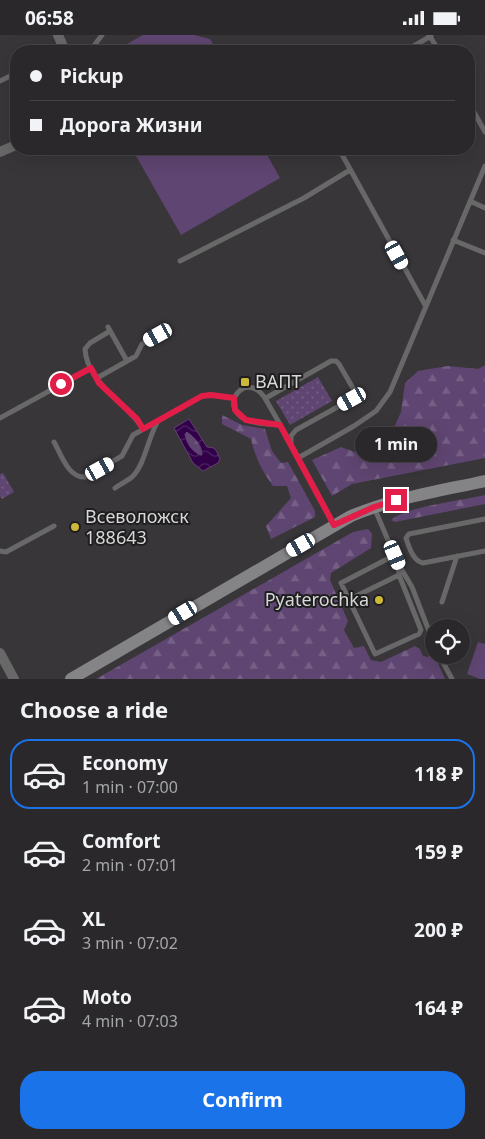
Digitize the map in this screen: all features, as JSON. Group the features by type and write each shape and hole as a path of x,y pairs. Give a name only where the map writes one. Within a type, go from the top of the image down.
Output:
{"main road":[{"path":"71,679 334,525 374,507 396,500 485,481"}],"street":[{"path":"0,653 14,679"}],"lane":[{"path":"415,45 430,36"},
{"path":"475,114 485,132"},
{"path":"341,155 425,305"},
{"path":"298,458 376,411 390,392 485,166"},
{"path":"180,261 304,198 350,170"},
{"path":"470,201 485,208"},
{"path":"453,240 485,253"},
{"path":"127,361 109,329 85,349 85,357 99,383 137,419 143,429"},
{"path":"97,378 136,357 142,344 158,335"},
{"path":"266,398 331,361 336,361 339,364 354,390 355,395 352,399 296,430 291,436 291,445"},
{"path":"0,418 91,368"},
{"path":"280,425 246,420 235,410 234,398 238,392 242,389 250,388 262,393 266,398 334,525"},
{"path":"54,442 72,474 84,477 122,456 132,435 202,396 211,395 234,398"},
{"path":"115,488 133,476 140,466 152,431 158,421"},
{"path":"374,507 398,564 412,587 425,621"},
{"path":"485,519 409,534 406,538 415,559 423,563 485,551"},
{"path":"0,551 6,552 54,526"},
{"path":"395,555 342,581 341,585 374,653 377,654 421,632 399,575 398,564"},
{"path":"442,602 457,556"},
{"path":"348,600 399,575"},
{"path":"444,664 452,679"}],"green space":[{"path":"143,35 194,35 210,39 214,45 126,45"},
{"path":"135,155 267,155 280,178 181,235"},
{"path":"485,365 485,458 352,484 332,496 312,460 341,447 358,453 374,454 386,445 401,412 405,383 418,371 448,366 478,369"},
{"path":"318,377 332,401 290,425 276,401"},
{"path":"222,415 242,425 265,429 272,451 281,463 288,462 315,511 315,517 271,539 266,526 291,498 287,486 273,486 259,464 251,439 222,424"},
{"path":"187,432 197,442 203,455 200,456 190,446 185,434"},
{"path":"3,473 14,492 2,499 0,496 0,474"},
{"path":"485,495 485,504 395,522 391,520 409,511"},
{"path":"368,529 372,534 371,548 331,573 330,580 348,621 344,630 354,648 364,646 371,660 381,662 415,646 420,649 425,656 425,664 438,664 445,679 96,679 353,532"},
{"path":"478,642 485,644 485,679 467,674"}],"water":[{"path":"189,419 207,447 214,448 217,452 220,459 218,463 203,471 193,463 174,428","holes":["187,432 199,445 202,455 194,451 188,444 185,434"]}],"place":[{"name":"ВАПТ","path":"245,382"},
{"name":"Всеволожск 188643","path":"75,527"},
{"name":"Pyaterochka","path":"379,600"}],"route":[{"path":"61,384 91,368 99,383 137,419 143,429 202,396 211,395 234,398 235,410 246,420 280,425 334,525 374,507 396,500"}]}
